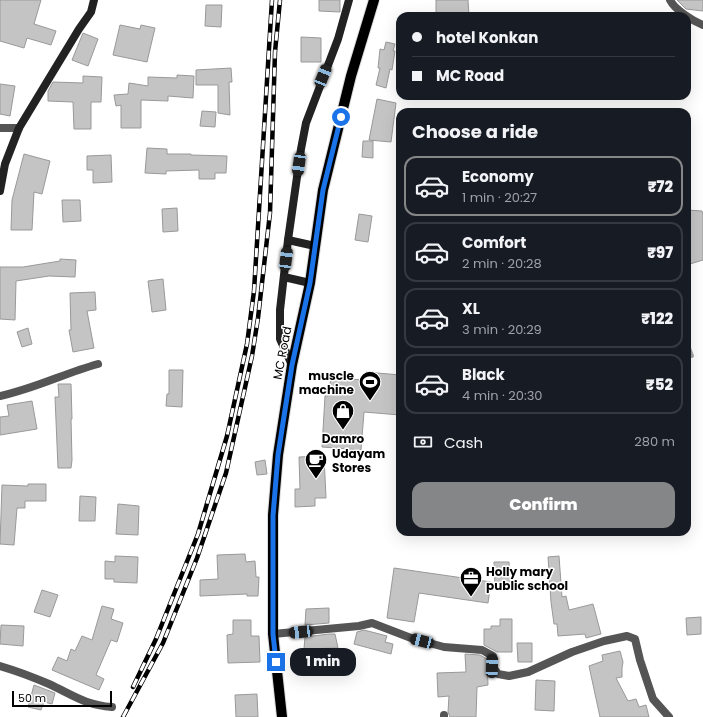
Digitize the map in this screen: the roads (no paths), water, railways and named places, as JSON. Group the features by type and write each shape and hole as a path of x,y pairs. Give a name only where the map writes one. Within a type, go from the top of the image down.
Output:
{"main road":[{"path":"0,191 5,164 19,128 79,29 91,12 94,0"},
{"path":"292,365 280,339 280,310 297,180 306,123 338,39 349,0"},
{"name":"MC Road","path":"282,717 273,634 273,516 278,455 292,365 310,283 323,190 351,76 374,0"},
{"path":"288,240 315,246"},
{"path":"284,277 310,283"}],"street":[{"path":"670,0 682,12"},
{"path":"691,18 703,25"},
{"path":"0,128 19,128"},
{"path":"0,396 98,364"},
{"path":"273,634 359,626 372,623 411,638 444,648 482,650 493,656 492,666 498,674 509,676 528,672 572,652 604,641 627,636 635,639 640,660 653,699 669,717"},
{"path":"0,666 26,674 76,699 97,706 112,707"}],"railway":[{"path":"133,687 156,639 198,534 227,436 247,344 254,291 272,0"},
{"path":"123,717 163,643 197,558 226,473 252,356 258,318 270,213 275,52 280,0"}],"place":[{"name":"muscle machine","path":"370,402"},
{"name":"Damro","path":"343,430"},
{"name":"Udayam Stores","path":"316,480"},
{"name":"Holly mary public school","path":"471,598"}]}
